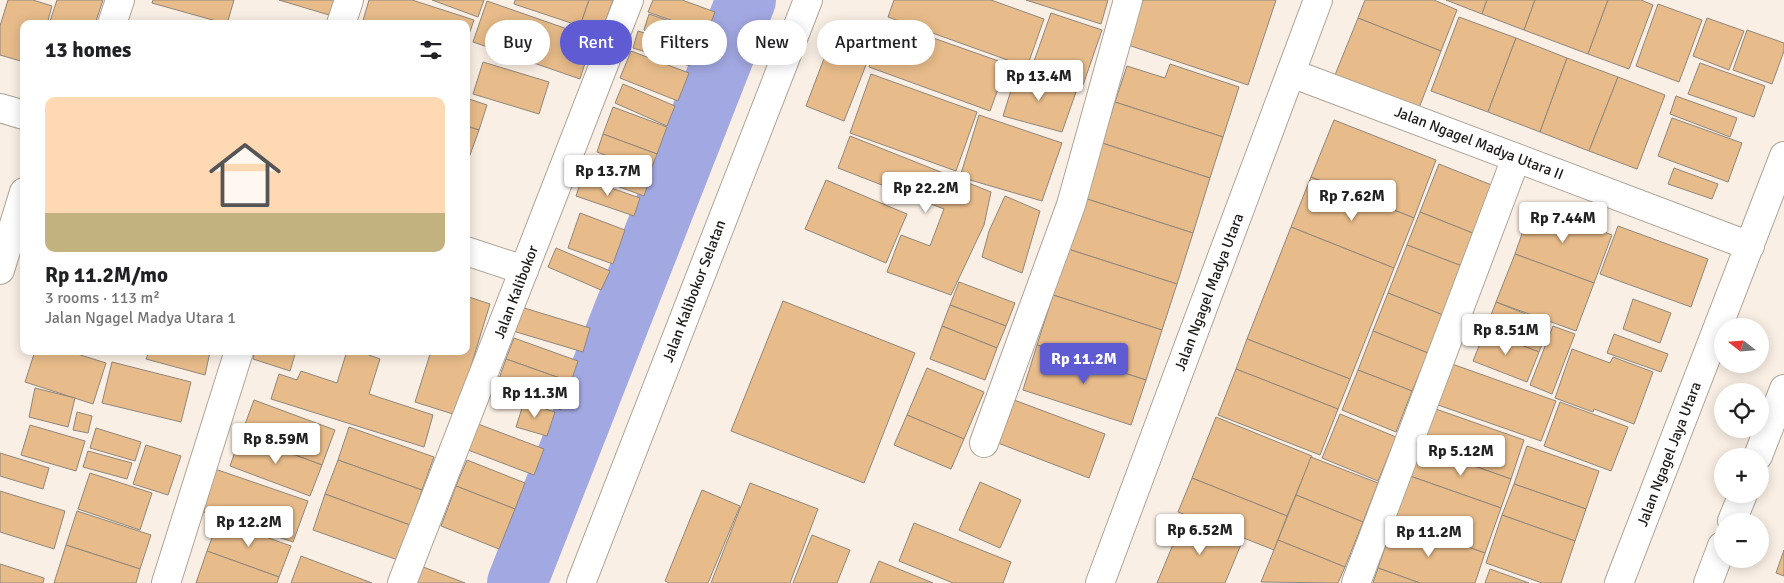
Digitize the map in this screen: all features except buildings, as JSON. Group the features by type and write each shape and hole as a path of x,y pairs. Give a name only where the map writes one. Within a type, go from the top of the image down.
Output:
{"street":[{"path":"113,20 120,0"},
{"path":"343,20 349,0"},
{"name":"Jalan Kalibokor","path":"402,583 629,0"},
{"name":"Jalan Kalibokor Selatan","path":"581,583 808,0"},
{"path":"984,443 1071,205 1128,0"},
{"name":"Jalan Ngagel Madya Utara","path":"1100,583 1318,0"},
{"name":"Jalan Ngagel Madya Utara II","path":"1291,73 1750,246"},
{"path":"0,108 20,114"},
{"name":"Jalan Ngagel Jaya Utara","path":"1619,583 1784,156"},
{"path":"1356,583 1516,158"},
{"path":"0,270 20,205"},
{"path":"470,252 524,270"},
{"path":"166,583 238,355"},
{"path":"1761,448 1784,389"},
{"path":"1708,583 1714,567"}],"waterway":[{"path":"517,583 746,0"}]}
